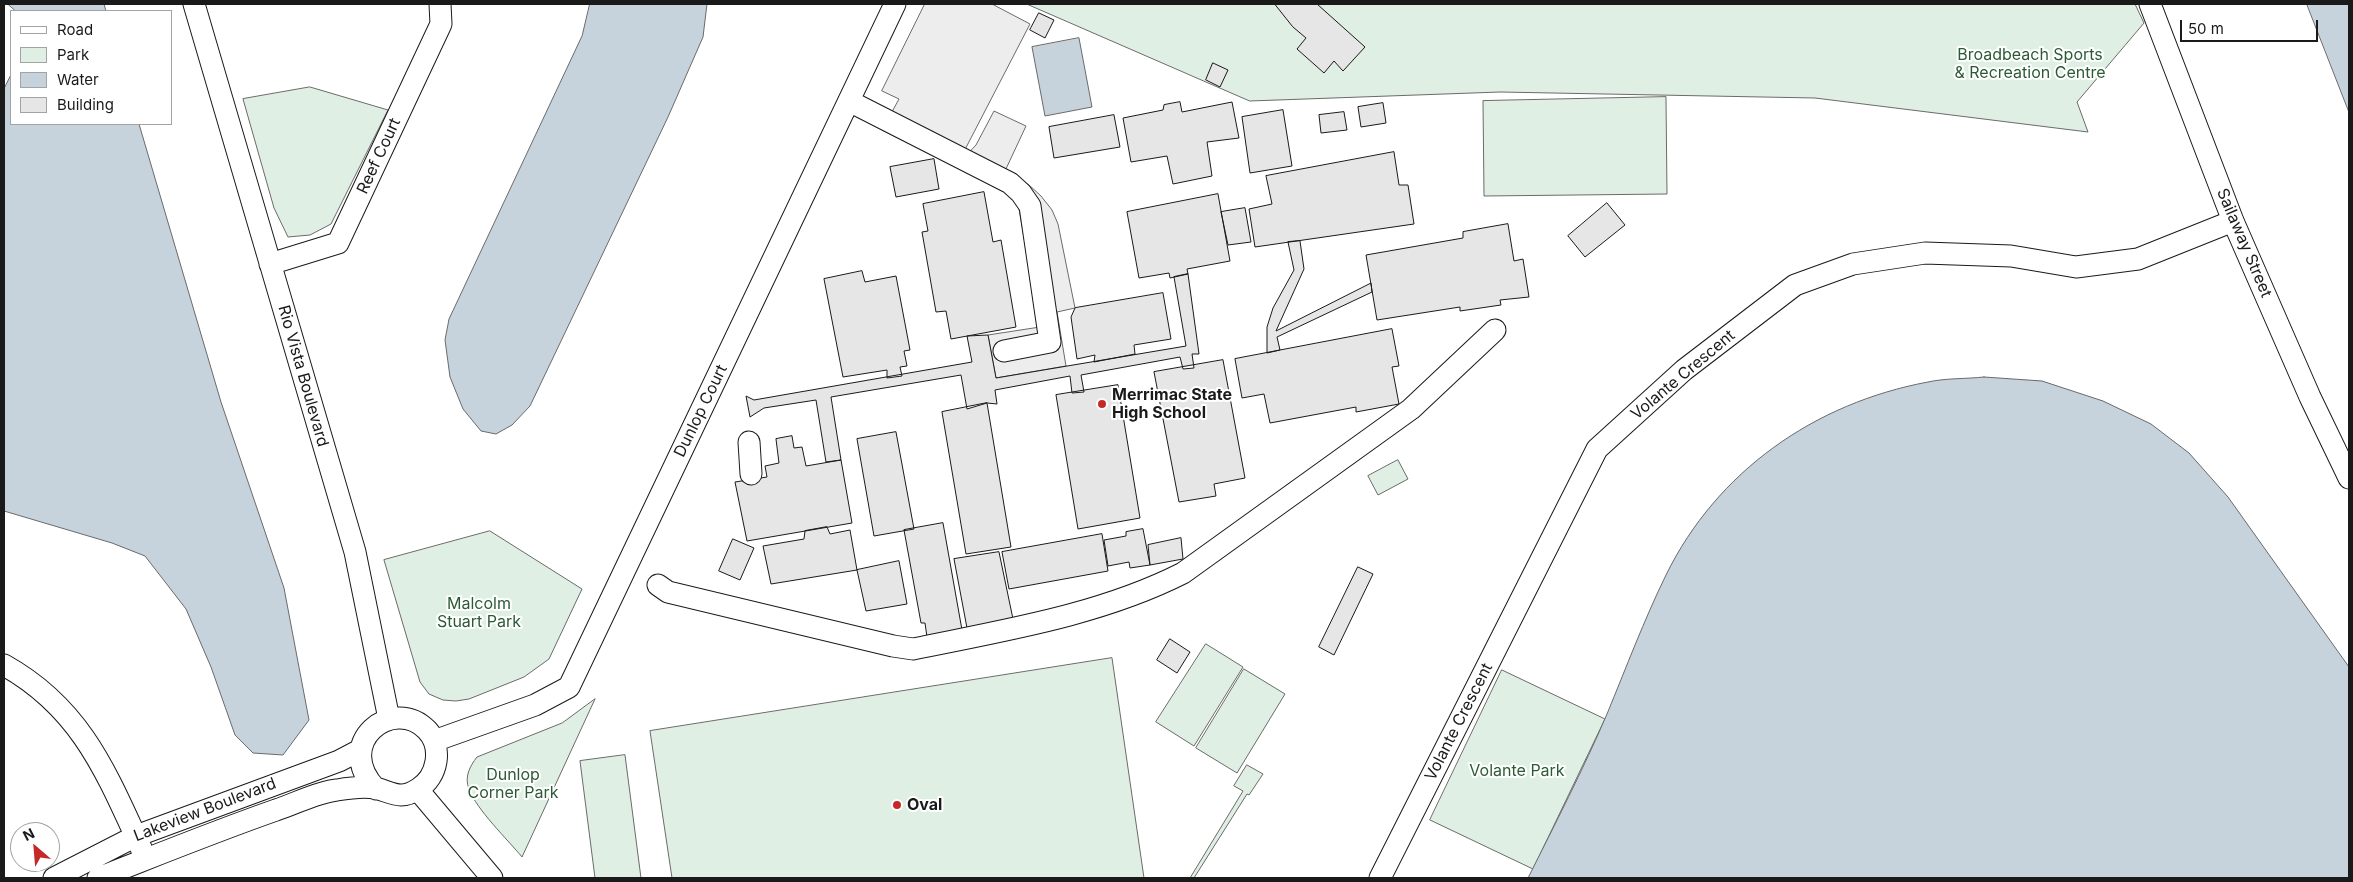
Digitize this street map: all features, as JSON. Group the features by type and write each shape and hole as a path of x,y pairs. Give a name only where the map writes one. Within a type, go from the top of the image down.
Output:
{"street":[{"name":"Rio Vista Boulevard","path":"188,4 202,36"},
{"name":"Rio Vista Boulevard","path":"194,4 355,552 389,719"},
{"name":"Reef Court","path":"270,264 338,243 441,24 440,4"},
{"name":"Dunlop Court","path":"434,742 535,705 569,687 895,4"},
{"name":"Sailaway Street","path":"2150,4 2233,221 2310,397 2349,478"},
{"path":"849,101 1010,183 1021,193 1030,206 1050,342 1004,351"},
{"name":"Volante Crescent","path":"1380,878 1596,449 1684,370 1795,285 1853,264 1925,253 2011,256 2076,267 2138,259 2233,221"},
{"path":"658,585 668,592 893,646 914,649 1040,622 1095,607 1154,588 1183,573 1410,409 1495,330"},
{"path":"749,442 751,474"},
{"path":"4,665 20,674 41,691 79,728 98,756 146,859"},
{"path":"402,718 416,722 427,730 434,742 437,755 435,769 428,781 418,790 404,795 389,794 376,788 366,778 360,764 360,750 365,736 376,725 389,719 402,718"},
{"name":"Lakeview Boulevard","path":"54,878 136,836 339,761 360,750"},
{"path":"98,878 334,790 376,788"},
{"path":"418,790 492,878"}],"green space":[{"name":"Broadbeach Sports & Recreation Centre","path":"1027,4 2135,4 2144,23 2077,102 2088,132 1815,98 1500,92 1250,101"},
{"path":"310,87 388,110 331,224 310,235 288,237 274,208 243,99"},
{"path":"1666,97 1667,194 1484,196 1483,101"},
{"path":"1398,460 1408,479 1378,495 1368,476"},
{"name":"Malcolm Stuart Park","path":"490,531 582,589 549,659 524,677 469,699 443,700 429,694 420,682 384,560"},
{"path":"1206,644 1243,667 1194,746 1156,722"},
{"name":"Oval","path":"1112,658 1144,878 672,878 650,731"},
{"path":"1244,669 1285,694 1237,773 1196,748"},
{"name":"Volante Park","path":"1502,670 1605,719 1533,869 1430,820"},
{"name":"Dunlop Corner Park","path":"595,699 522,857 478,806 468,785 467,776 470,768 477,757 562,723"},
{"path":"625,755 641,878 595,878 580,761"},
{"path":"1247,765 1263,774 1249,795 1247,794 1194,878 1190,878 1243,791 1234,786"}],"shaded area":[{"path":"925,4 992,4 1030,24 957,165 976,145 994,111 1026,126 1005,171 1029,185 1041,196 1052,210 1058,224 1075,308 1057,312 1066,366 996,378 988,335 1040,327 1019,209 1013,195 882,130 899,99 882,91"}],"water":[{"path":"8,4 104,4 106,10 15,10"},
{"path":"590,4 707,4 703,37 668,117 530,406 512,425 496,434 481,431 463,409 450,377 445,340 449,319 582,36"},
{"path":"2307,4 2349,4 2349,112"},
{"path":"1079,38 1092,107 1045,116 1032,47"},
{"path":"10,77 10,125 139,125 221,402 284,588 309,720 283,755 253,753 235,735 211,667 186,609 145,556 112,543 4,511 4,89"},
{"path":"1984,377 2042,381 2103,401 2151,424 2189,453 2228,497 2349,667 2349,878 1528,878 1598,735 1666,575 1687,538 1713,504 1742,474 1774,447 1809,425 1847,406 1886,392 1928,382"}],"building":[{"path":"1275,4 1317,4 1365,47 1343,71 1334,61 1324,73 1297,49 1306,38 1293,27"},
{"path":"1039,13 1054,20 1045,38 1030,30"},
{"path":"1213,63 1228,70 1220,87 1206,80"},
{"path":"1180,102 1182,112 1232,102 1239,138 1207,142 1212,176 1173,184 1167,156 1131,162 1123,118 1163,110 1164,105"},
{"path":"1383,103 1386,123 1361,127 1358,107"},
{"path":"1283,110 1292,166 1250,173 1242,117"},
{"path":"1344,112 1347,130 1321,133 1319,115"},
{"path":"1114,115 1120,147 1054,158 1049,127"},
{"path":"1394,152 1399,185 1408,185 1414,224 1255,247 1249,209 1272,204 1266,176"},
{"path":"934,159 939,189 896,197 890,167"},
{"path":"984,192 993,242 1001,240 1016,327 951,339 946,311 936,312 922,232 928,231 923,204"},
{"path":"1218,194 1230,261 1187,269 1188,274 1170,278 1169,273 1139,278 1127,212"},
{"path":"1607,203 1625,225 1585,257 1568,236"},
{"path":"1245,208 1251,242 1228,245 1221,212"},
{"path":"1508,224 1514,261 1523,259 1529,297 1500,300 1501,305 1460,311 1460,307 1377,320 1366,255 1463,238 1463,232"},
{"path":"1300,241 1304,269 1276,331 1371,283 1372,292 1277,337 1280,350 1267,353 1267,327 1273,308 1294,270 1288,242"},
{"path":"862,271 865,282 896,276 910,350 904,351 907,366 900,367 902,376 887,378 887,370 843,377 824,279"},
{"path":"1188,274 1199,354 1192,354 1194,368 1183,369 1180,357 1081,375 1084,392 1072,393 1070,376 995,390 997,404 987,403 967,409 961,375 831,397 841,460 826,462 816,400 764,408 750,417 746,396 754,400 972,362 967,336 988,335 996,378 1186,346 1174,277"},
{"path":"1163,293 1171,339 1134,345 1135,354 1094,362 1095,355 1077,359 1071,317 1075,308"},
{"path":"1392,329 1399,366 1392,367 1399,404 1356,412 1356,407 1270,423 1264,394 1242,398 1235,359"},
{"path":"1223,360 1245,478 1214,484 1216,496 1179,502 1154,372"},
{"path":"1118,385 1140,518 1078,529 1056,395"},
{"path":"987,403 1011,547 966,554 942,412"},
{"path":"896,432 914,529 874,536 857,439"},
{"path":"792,436 794,448 802,447 806,466 841,460 852,523 747,541 735,482 767,477 765,466 779,463 776,439"},
{"path":"943,523 962,630 927,637 925,623 921,623 904,530"},
{"path":"827,527 830,534 850,530 857,570 771,584 763,546 804,539 805,531"},
{"path":"1143,529 1150,565 1130,568 1129,562 1108,566 1104,540 1126,536 1126,532"},
{"path":"1102,534 1108,571 1009,589 1002,552"},
{"path":"1181,538 1183,559 1150,565 1148,545"},
{"path":"733,539 754,548 740,580 719,571"},
{"path":"999,552 1013,619 967,628 954,559"},
{"path":"899,561 907,604 866,611 857,570"},
{"path":"1358,567 1373,574 1334,655 1319,647"},
{"path":"1170,639 1190,652 1177,673 1157,660"}],"place":[{"name":"Merrimac State High School","path":"1102,404"},
{"name":"Oval","path":"897,805"}]}
